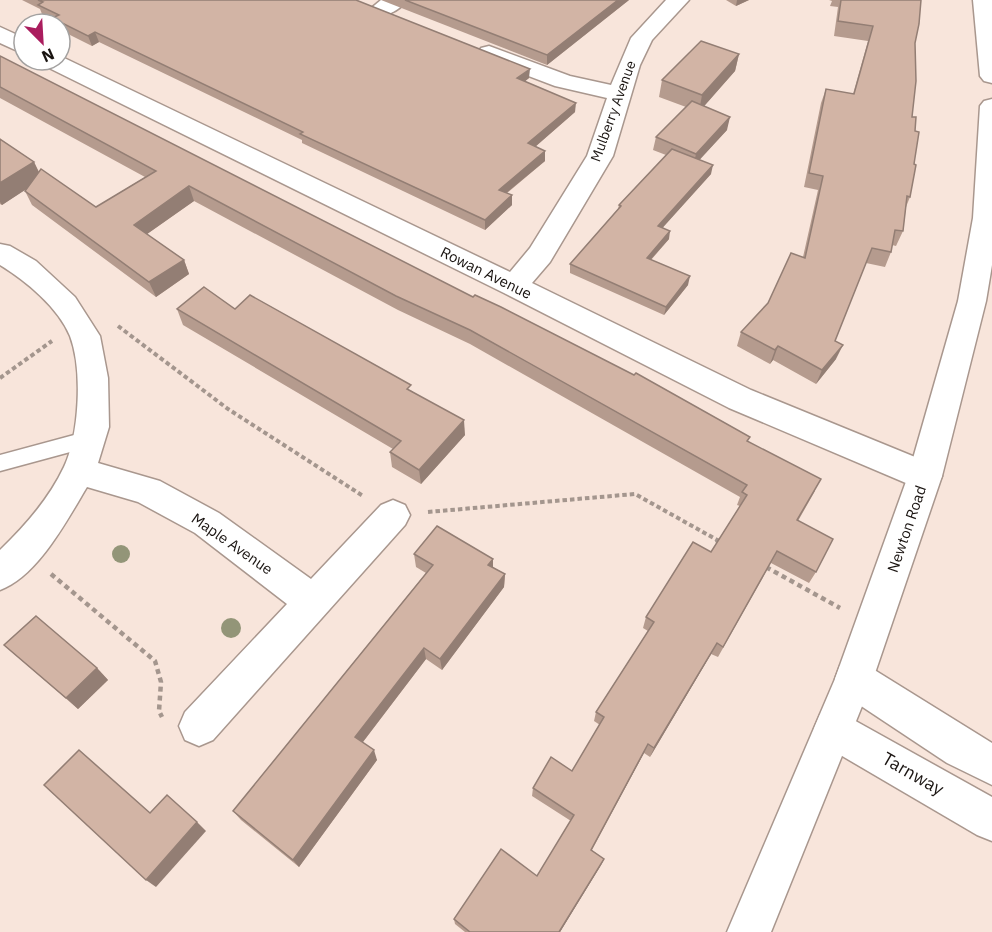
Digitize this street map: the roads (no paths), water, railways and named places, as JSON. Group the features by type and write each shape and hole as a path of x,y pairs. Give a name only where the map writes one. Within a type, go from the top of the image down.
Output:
{"street":[{"name":"Mulberry Avenue","path":"514,286 540,255 600,156 629,65 642,38 678,0"},
{"path":"984,0 992,76"},
{"path":"465,44 563,81 619,94"},
{"name":"Rowan Avenue","path":"72,70 740,399 925,476"},
{"name":"Newton Road","path":"749,932 854,679 925,476 972,301 986,218 992,106"},
{"path":"0,253 26,268 71,314 85,336 93,378 93,427 84,455 40,534 0,574"},
{"name":"Maple Avenue","path":"84,455 207,523 313,602"},
{"path":"200,726 393,515"},
{"path":"854,679 961,748 992,765"},
{"name":"Tarnway","path":"834,729 992,820"}],"lane":[{"path":"2,463 84,455"}]}
